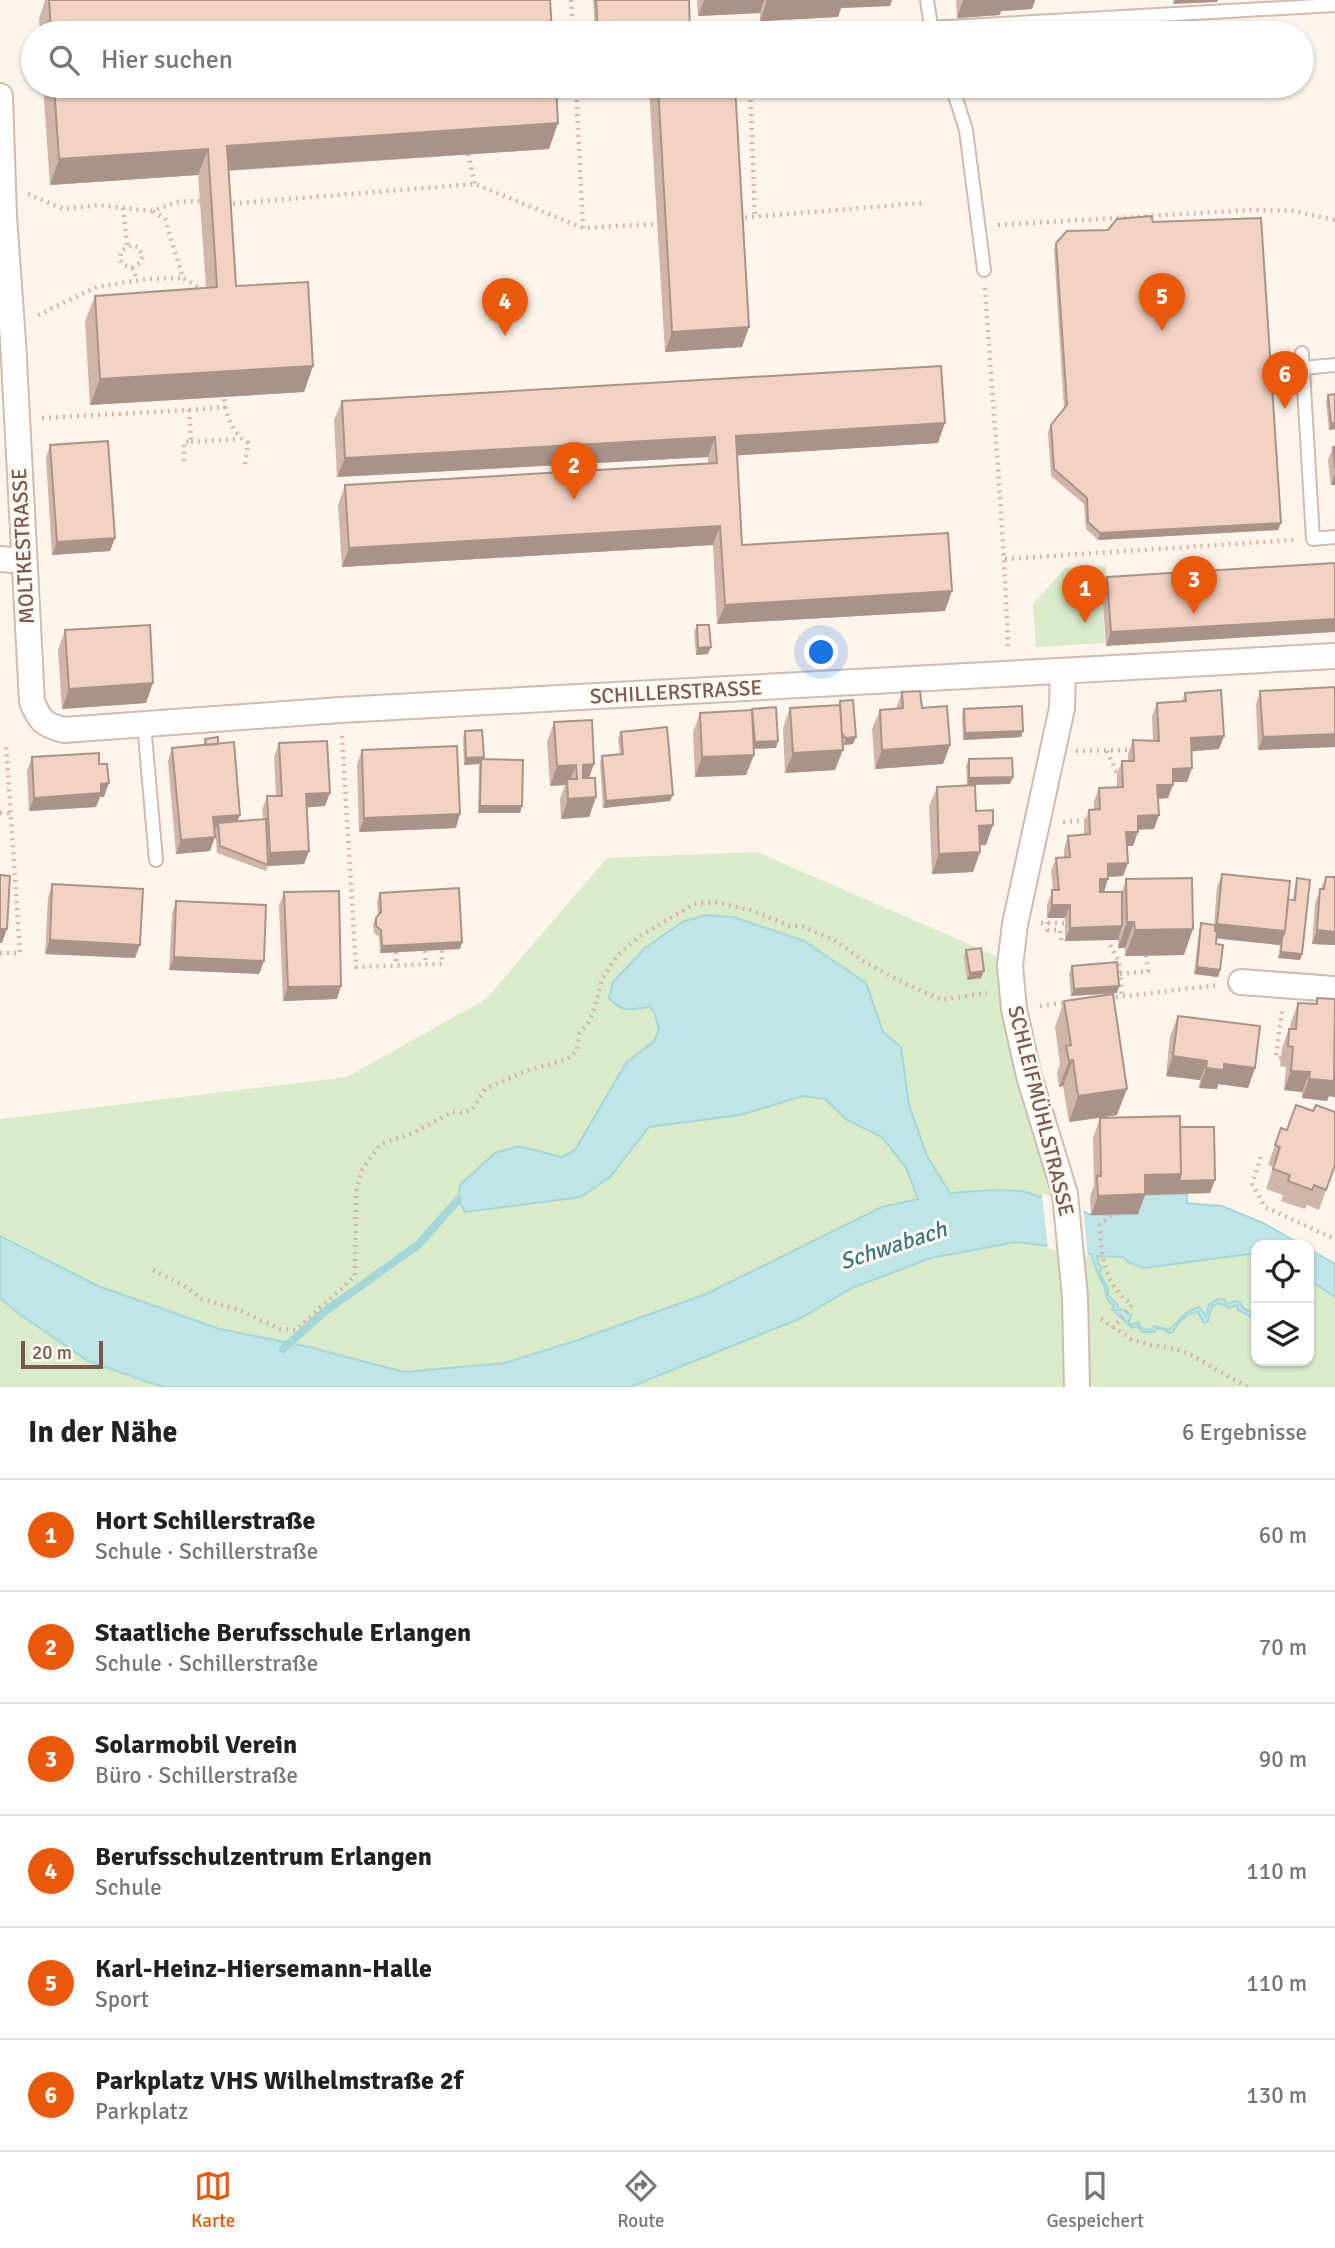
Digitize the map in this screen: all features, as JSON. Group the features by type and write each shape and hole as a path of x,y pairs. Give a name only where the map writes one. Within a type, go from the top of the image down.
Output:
{"street":[{"name":"MOLTKESTRASSE","path":"0,96 2,182 16,420 12,560 32,702"},
{"name":"SCHILLERSTRASSE","path":"32,702 39,719 51,727 64,730 340,710 1335,656"},
{"name":"SCHLEIFMÜHLSTRASSE","path":"1063,672 1062,708 1015,925 1010,966 1013,999 1029,1076 1065,1194 1073,1259 1077,1387"},
{"path":"1241,982 1335,989"}],"lane":[{"path":"926,0 929,21"},
{"path":"1086,21 1335,5"},
{"path":"956,98 966,130 984,270"},
{"path":"1302,353 1313,539 1335,537"},
{"path":"1303,368 1335,365"},
{"path":"144,724 156,860"}],"path":[{"path":"571,0 572,21"},
{"path":"577,98 583,228"},
{"path":"750,98 755,217"},
{"path":"468,154 475,184"},
{"path":"2,182 63,209 98,205 152,211 165,219 183,278"},
{"path":"219,204 475,184 583,228 657,224"},
{"path":"152,211 177,202 200,201"},
{"path":"734,219 922,203"},
{"path":"123,208 127,246"},
{"path":"977,226 1252,210 1293,211 1335,220"},
{"path":"132,268 140,263 143,256 138,247 127,246 121,251 120,260 132,268 138,280"},
{"path":"984,270 997,478 1005,559 1009,674"},
{"path":"13,341 41,312 97,287 138,280 183,278 206,291"},
{"path":"224,397 228,419 241,439 248,443 245,465"},
{"path":"16,420 225,407"},
{"path":"189,410 191,442"},
{"path":"184,461 184,442 241,439"},
{"path":"1005,559 1313,539"},
{"path":"340,710 356,967 442,964 442,950"},
{"path":"0,953 20,953 6,744"},
{"path":"1081,752 1142,749"},
{"path":"1107,751 1116,771 1129,771"},
{"path":"0,813 10,813"},
{"path":"153,1270 183,1284 202,1299 239,1310 280,1329 296,1330 355,1276 356,1193 361,1172 381,1144 415,1132 452,1112 472,1110 485,1089 501,1081 568,1059 577,1050 580,1032 590,1020 596,1006 602,979 617,956 640,936 694,904 715,902 754,911 790,926 802,926 836,941 866,963 942,1000 1082,1001"},
{"path":"1061,940 1060,930 1048,930 1048,922 1065,923"},
{"path":"1110,946 1119,962 1122,996"},
{"path":"425,951 426,964"},
{"path":"396,952 396,966"},
{"path":"1119,974 1148,971 1146,956"},
{"path":"1108,998 1241,982"},
{"path":"1281,1058 1276,1057 1285,986"},
{"path":"1261,1157 1252,1184 1265,1207 1335,1239"},
{"path":"1111,1214 1100,1225 1101,1258 1112,1285 1132,1305 1112,1329"},
{"path":"1075,1297 1112,1329 1131,1339 1191,1355 1247,1387"}],"green space":[{"path":"1106,566 1107,590 1102,591 1105,643 1036,647 1033,604 1065,568"},
{"path":"757,852 1001,958 1068,1205 991,1190 950,1193 927,1156 909,1105 901,1048 883,1032 866,983 684,921 646,948 613,982 625,1010 650,1007 655,1014 659,1030 654,1041 626,1063 575,1150 562,1157 519,1146 460,1185 638,1140 649,1127 740,1115 803,1096 825,1099 847,1120 882,1137 906,1168 919,1199 882,1207 706,1294 575,1341 505,1363 404,1372 309,1347 220,1329 98,1286 0,1236 0,1119 347,1077 486,999 607,858"},
{"path":"1016,1242 1123,1257 1144,1268 1251,1254 1251,1366 1314,1366 1314,1283 1335,1297 1335,1387 630,1387 799,1319 852,1288 931,1258"},
{"path":"0,1298 88,1361 163,1387 0,1387"}],"water":[{"name":"Schwabach","path":"707,915 733,917 804,941 866,983 883,1032 901,1047 909,1105 927,1156 950,1193 1022,1191 1091,1215 1138,1214 1137,1195 1187,1194 1187,1203 1222,1206 1263,1223 1293,1240 1251,1240 1251,1254 1144,1268 1128,1262 1123,1257 1097,1256 1102,1268 1099,1272 1108,1288 1108,1295 1118,1305 1117,1310 1124,1310 1131,1315 1131,1325 1138,1322 1141,1328 1151,1330 1154,1326 1169,1330 1187,1312 1199,1307 1206,1316 1209,1304 1219,1299 1225,1300 1226,1304 1235,1301 1241,1303 1243,1308 1251,1312 1251,1316 1238,1310 1237,1305 1229,1308 1219,1303 1212,1306 1208,1321 1204,1323 1198,1312 1183,1319 1173,1332 1157,1329 1154,1332 1142,1332 1137,1326 1132,1328 1112,1309 1114,1305 1107,1299 1092,1254 1074,1249 1016,1242 931,1258 852,1288 799,1319 630,1387 163,1387 88,1361 0,1298 0,1236 98,1286 220,1329 309,1347 404,1372 505,1363 706,1294 882,1207 918,1199 906,1168 882,1137 847,1120 825,1099 803,1096 740,1115 649,1127 610,1177 581,1197 465,1212 458,1200 460,1185 495,1153 519,1146 562,1157 575,1150 626,1063 654,1041 659,1030 655,1014 650,1007 623,1008 609,998 613,982 645,948 684,921"},
{"path":"1314,1252 1335,1264 1335,1297 1314,1283"}],"pier":[{"path":"1042,1194 1070,1201 1083,1208 1088,1257 1048,1249"}],"building":[{"path":"49,0 550,0 551,21 50,21"},
{"path":"596,0 689,0 690,21 597,21"},
{"path":"55,98 557,98 558,123 227,146 236,286 308,282 313,366 100,379 95,296 217,287 208,149 59,159"},
{"path":"659,98 736,98 749,327 672,332"},
{"path":"1151,216 1153,222 1261,218 1281,523 1100,533 1088,522 1087,498 1054,469 1051,425 1067,405 1056,243 1067,231 1108,230 1117,219"},
{"path":"941,366 945,423 736,436 742,545 948,533 952,591 725,605 720,526 349,548 345,485 717,463 715,437 345,458 342,401"},
{"path":"1335,394 1335,423 1331,423 1328,395"},
{"path":"108,441 115,538 57,542 50,445"},
{"path":"1335,563 1335,619 1111,632 1107,577"},
{"path":"150,625 153,683 69,689 65,630"},
{"path":"697,625 709,625 711,647 698,648"},
{"path":"1335,687 1335,734 1263,737 1260,691"},
{"path":"1221,690 1224,736 1191,738 1192,768 1173,769 1173,785 1157,785 1159,815 1138,816 1138,832 1126,832 1128,863 1108,864 1108,879 1100,879 1100,892 1122,892 1122,926 1070,928 1070,905 1052,905 1052,890 1059,890 1056,858 1070,857 1068,836 1090,834 1089,810 1100,809 1099,788 1123,787 1122,761 1134,761 1133,740 1159,741 1157,703 1186,701 1185,693"},
{"path":"920,691 922,708 947,706 950,745 882,750 880,710 903,708 902,692"},
{"path":"853,700 856,737 846,738 842,734 840,701"},
{"path":"840,705 843,750 793,753 790,708"},
{"path":"1022,706 1023,731 965,733 964,709"},
{"path":"776,707 778,741 755,742 752,709"},
{"path":"752,710 754,755 702,757 700,713"},
{"path":"592,720 594,764 583,765 583,778 595,778 596,797 568,799 567,779 577,779 576,765 557,766 554,722"},
{"path":"667,727 673,795 606,801 602,756 623,754 621,732"},
{"path":"482,730 484,757 466,758 465,731"},
{"path":"218,737 218,744 206,745 205,739"},
{"path":"327,741 330,793 306,794 309,851 270,853 267,796 282,796 279,743"},
{"path":"234,742 240,815 213,817 215,837 181,840 172,748"},
{"path":"457,746 460,814 364,818 362,750"},
{"path":"99,753 99,764 107,764 109,783 101,784 101,793 34,798 32,757"},
{"path":"1012,758 1013,777 969,778 969,759"},
{"path":"481,759 523,760 522,806 480,806"},
{"path":"975,785 976,811 993,810 993,825 979,826 980,852 939,854 937,787"},
{"path":"266,819 268,865 220,846 218,823"},
{"path":"1222,874 1290,881 1285,931 1217,924"},
{"path":"0,875 10,876 7,929 0,929"},
{"path":"1326,877 1335,877 1335,932 1317,930 1320,889 1324,889"},
{"path":"1192,878 1193,929 1135,930 1134,922 1127,922 1126,879"},
{"path":"1297,878 1310,880 1302,954 1281,952 1288,899 1295,900"},
{"path":"52,884 143,889 140,945 50,940"},
{"path":"459,888 462,942 382,946 381,930 376,926 376,918 381,912 380,893"},
{"path":"339,891 341,986 288,987 284,892"},
{"path":"176,901 266,905 264,961 174,957"},
{"path":"1201,923 1215,925 1216,944 1223,945 1220,970 1197,967"},
{"path":"981,948 984,971 970,973 966,950"},
{"path":"1117,962 1119,986 1074,989 1072,966"},
{"path":"1113,994 1127,1089 1078,1096 1073,1060 1069,1061 1066,1046 1071,1045 1064,1001"},
{"path":"1317,998 1335,999 1334,1081 1309,1079 1310,1072 1291,1071 1293,1047 1288,1046 1289,1029 1296,1029 1298,1003 1317,1004"},
{"path":"1178,1016 1260,1026 1255,1068 1224,1064 1224,1070 1206,1068 1207,1061 1173,1056"},
{"path":"1296,1105 1313,1111 1316,1105 1335,1112 1335,1165 1326,1190 1314,1185 1312,1190 1288,1181 1290,1175 1273,1169 1280,1147 1275,1145 1281,1128 1287,1130"},
{"path":"1180,1116 1181,1174 1145,1175 1145,1194 1098,1196 1097,1176 1101,1176 1100,1118"},
{"path":"1180,1127 1214,1127 1215,1180 1179,1181"}],"waterway":[{"path":"283,1349 324,1312 418,1245 458,1200"}],"place":[{"name":"Karl-Heinz-Hiersemann-Halle","path":"1162,331"},
{"name":"Berufsschulzentrum Erlangen","path":"505,336"},
{"name":"Parkplatz VHS Wilhelmstraße 2f","path":"1285,409"},
{"name":"Staatliche Berufsschule Erlangen","path":"574,500"},
{"name":"Solarmobil Verein","path":"1194,614"},
{"name":"Hort Schillerstraße","path":"1085,623"}]}
